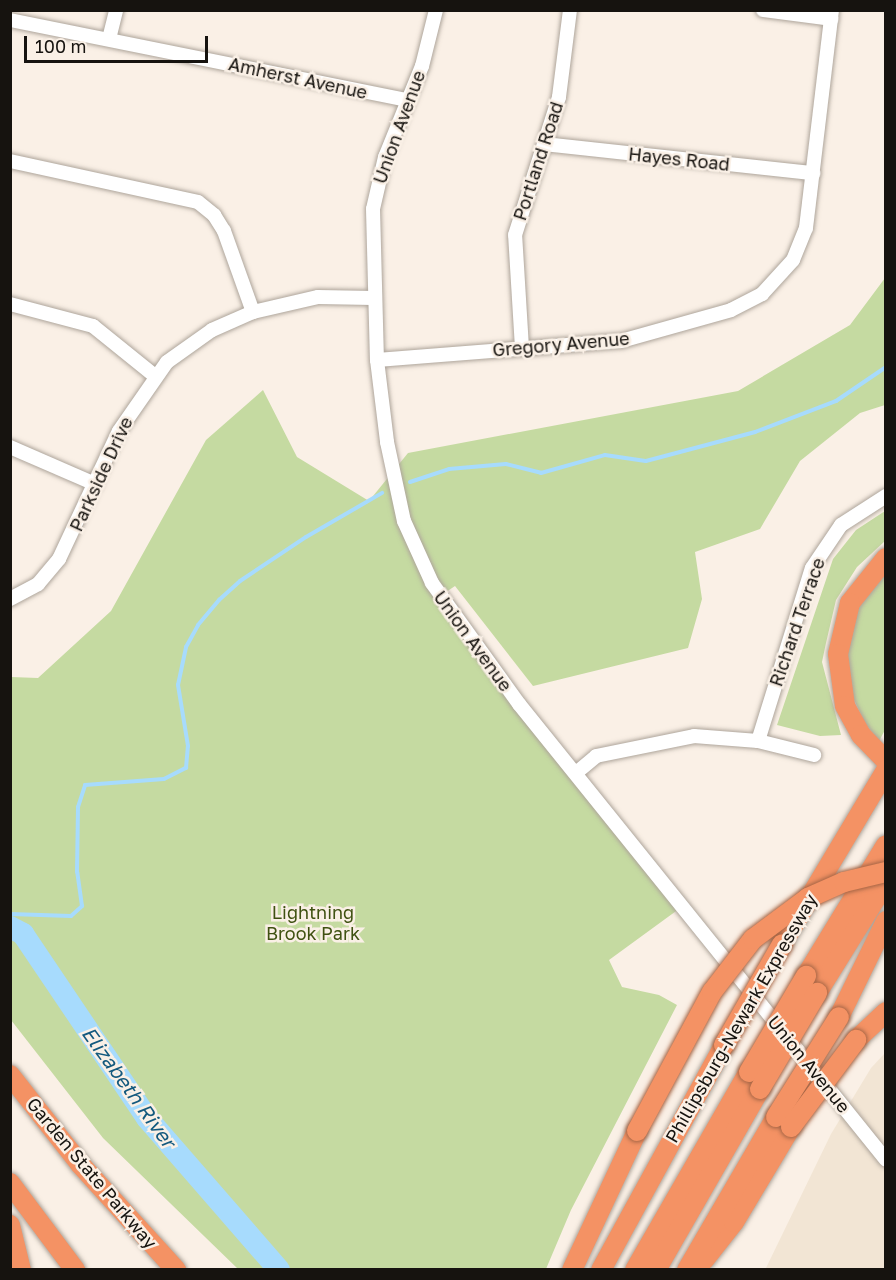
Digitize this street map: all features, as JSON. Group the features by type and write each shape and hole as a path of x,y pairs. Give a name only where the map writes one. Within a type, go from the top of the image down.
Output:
{"highway":[{"path":"885,558 855,593 838,644 842,697 861,735 885,761"},
{"name":"Phillipsburg-Newark Expressway","path":"601,1269 782,944 885,770"},
{"path":"819,880 885,794"},
{"name":"Phillipsburg-Newark Expressway","path":"656,1269 806,976 885,845"},
{"path":"572,1269 637,1131 712,992 753,939 808,898 844,882 885,872"},
{"name":"Phillipsburg-Newark Expressway","path":"635,1269 754,1080 817,993 885,882"},
{"path":"697,1269 734,1222 839,1017 885,921"},
{"path":"839,1017 885,947"},
{"path":"687,1269 784,1122 856,1040 885,1012"},
{"name":"Garden State Parkway","path":"10,1075 80,1164 176,1269"},
{"path":"10,1183 75,1269"},
{"path":"10,1225 21,1269"}],"street":[{"path":"110,39 116,10"},
{"name":"Union Avenue","path":"436,10 431,39 377,184 373,221 373,298 377,360 393,479 398,501 416,552 452,614 885,1160"},
{"name":"Portland Road","path":"522,348 515,235 564,74 570,10"},
{"path":"764,10 831,15"},
{"name":"Gregory Avenue","path":"377,360 621,341 664,331 752,300 779,278 799,250 813,173 831,15"},
{"name":"Amherst Avenue","path":"10,20 408,100"},
{"name":"Hayes Road","path":"544,144 813,173"},
{"path":"10,161 198,202 214,215 224,231 253,312"},
{"name":"Parkside Drive","path":"10,599 38,584 59,559 119,430 154,376 188,345 253,312 318,297 373,298"},
{"path":"10,304 64,315 93,326 154,376"},
{"path":"10,447 95,484"},
{"name":"Richard Terrace","path":"758,741 812,568 841,525 885,496"},
{"path":"576,773 596,756 672,738 715,735 758,741 814,755"}],"shaded area":[{"path":"885,1053 885,1269 765,1270 831,1134 871,1068"}],"green space":[{"name":"Lightning Brook Park","path":"885,278 885,405 860,413 800,461 760,529 695,552 702,599 688,648 533,686 455,586 440,596 683,906 609,960 622,987 659,995 677,1005 571,1210 546,1269 238,1269 103,1138 11,1020 11,677 38,678 111,611 206,440 263,390 297,457 369,501 408,453 738,391 850,325"},
{"path":"885,511 885,541 857,567 836,600 822,662 841,735 820,736 777,725 833,559 856,530"},
{"path":"885,570 885,730 879,741 865,723 850,691 847,646 862,598"}],"waterway":[{"path":"410,482 449,469 506,464 541,473 605,455 646,461 755,432 836,401 886,367"},
{"path":"10,914 71,916 82,906 77,872 78,807 85,785 164,779 186,768 188,746 178,685 186,647 198,625 219,600 240,581 306,537 382,493"},
{"name":"Elizabeth River","path":"10,927 23,934 147,1118 279,1270"}]}
